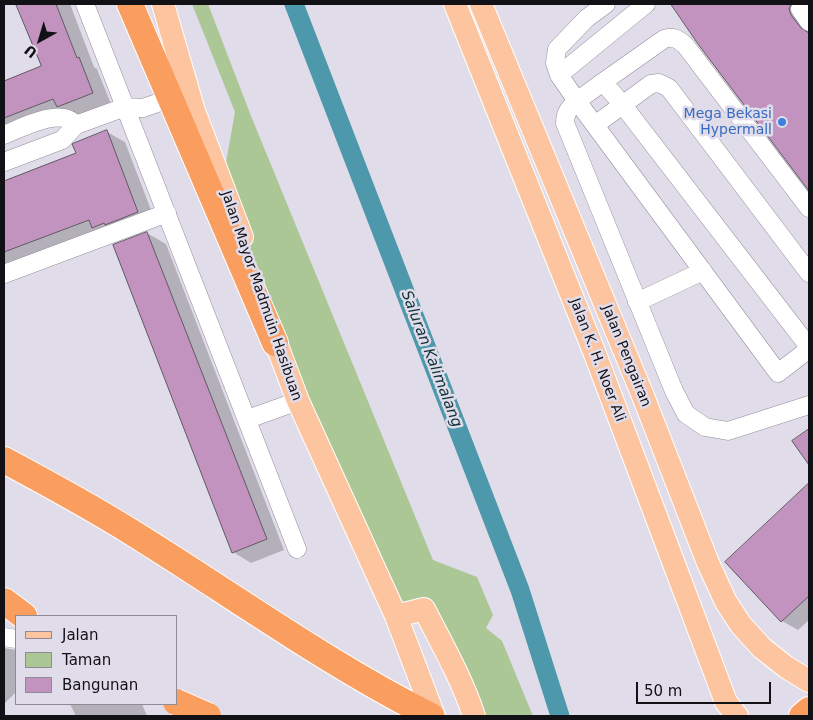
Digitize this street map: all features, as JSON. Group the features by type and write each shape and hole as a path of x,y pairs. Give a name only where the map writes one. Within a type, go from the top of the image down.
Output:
{"highway":[{"path":"130,4 184,100 275,343"},
{"path":"4,460 62,491 112,521 262,617 396,698 433,716"},
{"path":"4,601 23,615"},
{"path":"178,703 207,716"},
{"path":"802,716 809,710"}],"main road":[{"path":"152,4 184,100"},
{"path":"163,4 184,100"},
{"name":"Jalan K. H. Noer Ali","path":"455,4 596,354 726,702 737,716"},
{"name":"Jalan Pengairan","path":"481,4 643,396 708,564 726,602 741,625 762,648 786,667 809,681"},
{"name":"Jalan Mayor Madmuin Hasibuan","path":"275,343 298,400 396,616 433,716"},
{"path":"396,616 424,609 453,665 474,716"}],"lane":[{"path":"85,4 168,213 297,549"},
{"path":"603,82 622,104 809,348 778,373 559,75 555,63 557,50 586,18 606,4"},
{"path":"559,75 646,4"},
{"path":"809,208 680,40 672,37 664,39 577,101 565,115 565,123 637,302 674,391 686,414 705,428 728,432 809,405"},
{"path":"596,126 622,104 651,84 658,83 670,88 809,273"},
{"path":"4,162 62,140 76,125 126,107 143,108 184,100"},
{"path":"4,135 55,117 65,117 72,120 76,125"},
{"path":"4,274 168,213"},
{"path":"637,302 703,271"},
{"path":"248,419 298,400"},
{"path":"178,690 198,705 207,716"}],"green space":[{"path":"192,4 208,4 251,116 433,560 477,577 493,615 486,628 502,641 533,716 474,716 424,609 396,616 222,185 235,112"}],"building":[{"path":"16,4 56,4 93,93 57,107 53,99 4,118 4,81 41,66"},
{"name":"Mega Bekasi Hypermall","path":"671,4 791,4 789,9 791,15 801,28 809,33 809,191 698,44"},
{"path":"107,130 138,212 92,228 89,220 4,252 4,181 76,153 72,144"},
{"path":"147,232 267,539 232,553 113,245"},
{"path":"809,429 809,465 792,441"},
{"path":"809,483 809,596 781,622 725,562"}],"waterway":[{"name":"Saluran Kalimalang","path":"294,4 520,590 560,716"}],"place":[{"name":"Mega Bekasi Hypermall","path":"782,122"}]}
